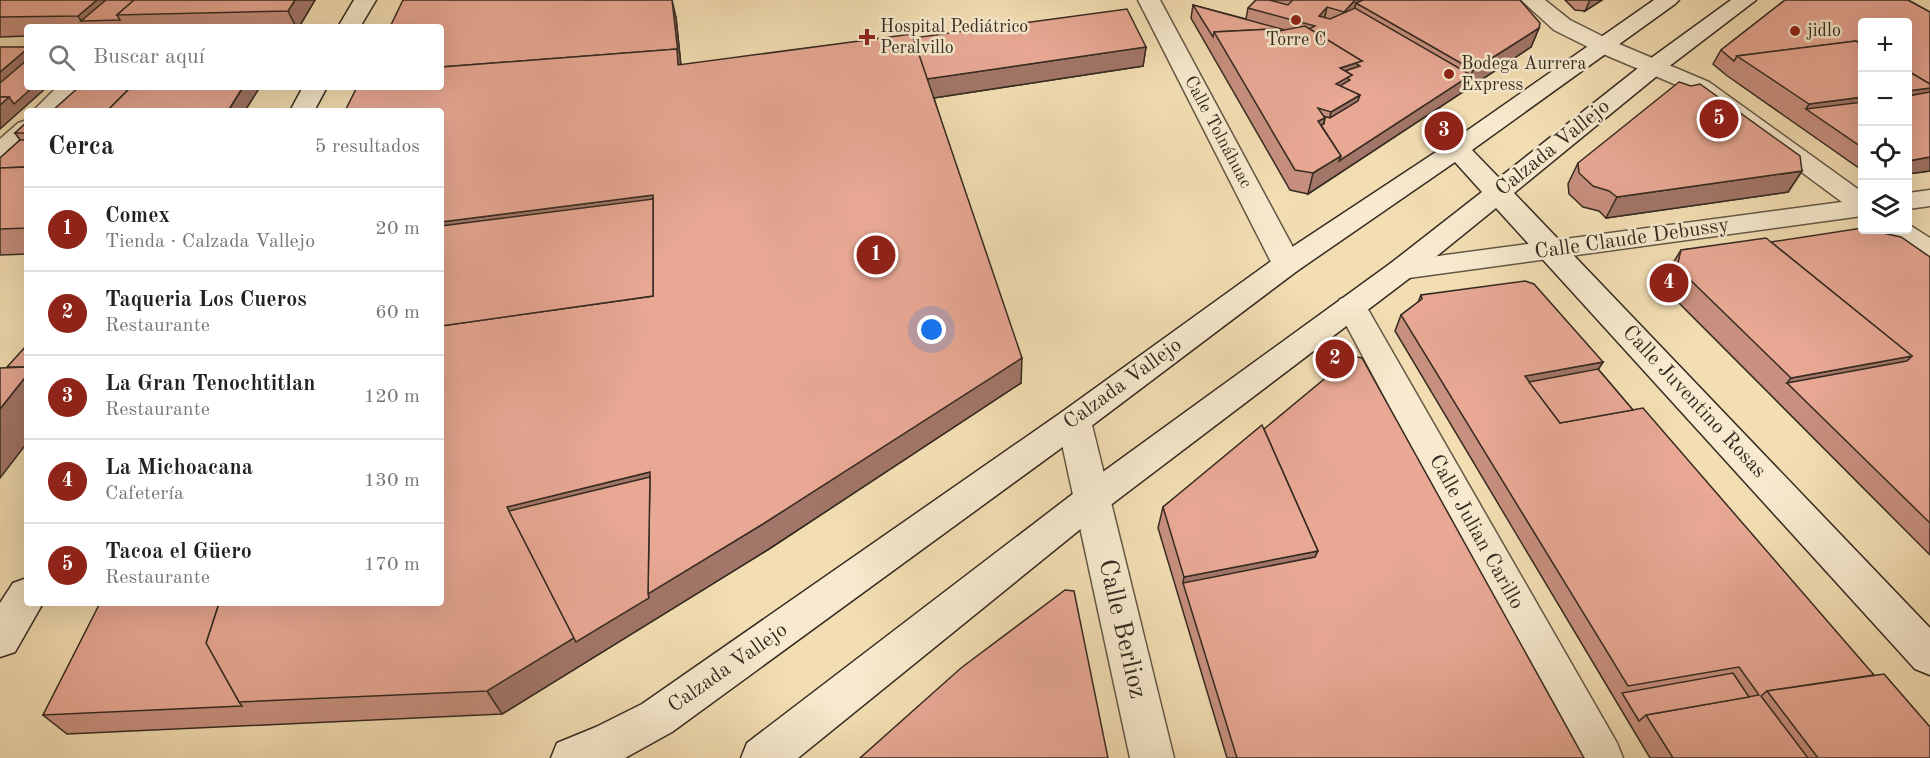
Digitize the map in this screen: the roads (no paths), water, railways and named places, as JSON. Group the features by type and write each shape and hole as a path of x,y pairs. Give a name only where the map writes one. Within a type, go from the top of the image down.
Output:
{"street":[{"path":"352,24 365,0"},
{"name":"Calle Tolnáhuac","path":"1149,0 1287,264"},
{"path":"1532,0 1562,25 1604,46 1701,87 1858,202"},
{"name":"Calzada Vallejo","path":"573,758 612,742 657,718 1074,421 1287,264 1457,149 1668,0"},
{"name":"Calzada Vallejo","path":"763,758 1091,500 1401,270 1655,66 1745,0"},
{"path":"48,108 68,90"},
{"path":"304,108 313,90"},
{"path":"0,153 24,131"},
{"name":"Calle Juventino Rosas","path":"1457,149 1930,656"},
{"path":"1912,200 1930,198"},
{"name":"Calle Claude Debussy","path":"1401,270 1858,207"},
{"path":"1905,234 1930,252"},
{"name":"Calle Julian Carillo","path":"1351,306 1601,758"},
{"name":"Calle Berlioz","path":"1074,421 1152,758"},
{"path":"0,639 24,600"}],"place":[{"name":"Torre C","path":"1296,20"},
{"name":"jidlo","path":"1795,31"},
{"name":"Hospital Pediátrico Peralvillo","path":"867,37"},
{"name":"Bodega Aurrera Express","path":"1449,74"},
{"name":"Tacoa el Güero","path":"1719,119"},
{"name":"La Gran Tenochtitlan","path":"1444,131"},
{"name":"Comex","path":"876,255"},
{"name":"La Michoacana","path":"1669,283"},
{"name":"Taqueria Los Cueros","path":"1335,359"}]}
